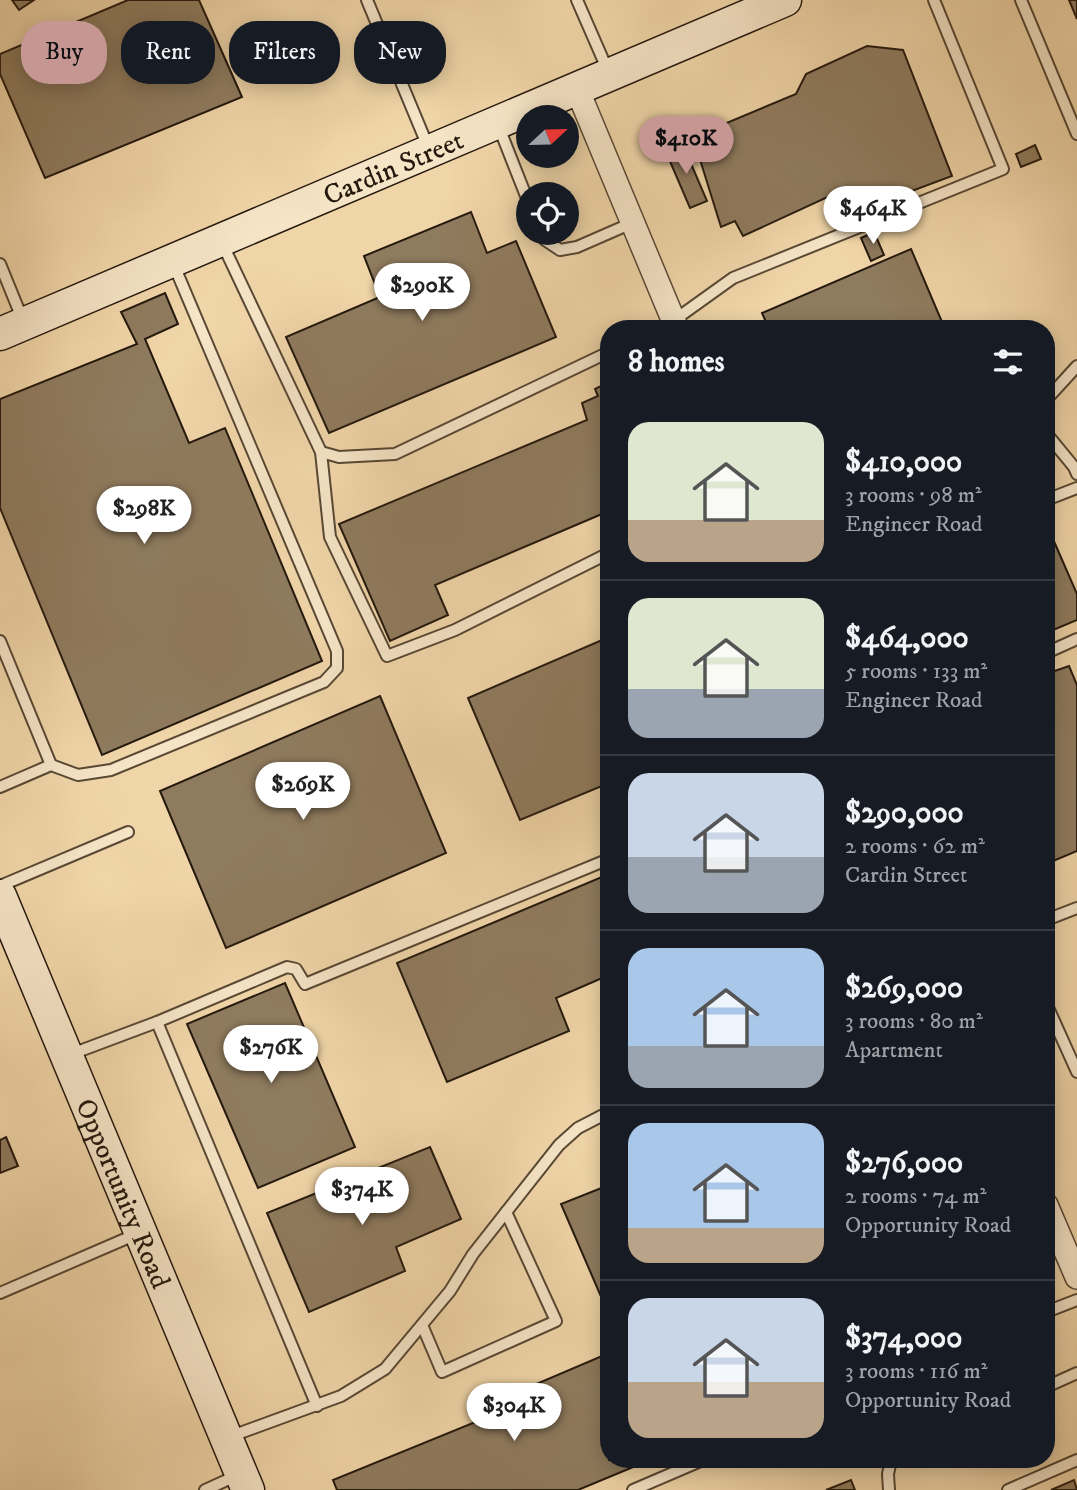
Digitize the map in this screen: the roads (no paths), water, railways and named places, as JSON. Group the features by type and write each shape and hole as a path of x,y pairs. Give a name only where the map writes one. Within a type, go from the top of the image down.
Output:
{"street":[{"name":"Cardin Street","path":"12,329 785,0"},
{"path":"577,89 632,223 667,320"},
{"name":"Opportunity Road","path":"1,898 245,1482"},
{"path":"1055,1226 1077,1277"}],"lane":[{"path":"367,0 430,151"},
{"path":"577,0 609,75"},
{"path":"677,320 733,278 1003,169 934,0"},
{"path":"1021,0 1077,134"},
{"path":"496,123 520,182"},
{"path":"552,245 560,250 577,247 632,223"},
{"path":"221,240 321,452 330,537 387,656 455,630 600,558"},
{"path":"0,787 51,765 78,775 111,770 324,682 337,668 337,651 172,261"},
{"path":"0,264 12,329"},
{"path":"321,452 339,457 395,454 600,356"},
{"path":"1055,390 1077,366"},
{"path":"1055,444 1077,474"},
{"path":"1055,497 1077,488"},
{"path":"1055,649 1077,639"},
{"path":"0,641 51,765"},
{"path":"0,674 11,669"},
{"path":"1,898 128,832"},
{"path":"67,1056 158,1022 287,967 296,969 305,984 600,863"},
{"path":"1055,917 1077,908"},
{"path":"158,1022 317,1406"},
{"path":"1055,1023 1077,1072"},
{"path":"227,1438 341,1396 385,1369 450,1291 473,1254 558,1145 578,1128 600,1117"},
{"path":"422,1325 442,1371 556,1321 506,1212"},
{"path":"0,1293 140,1232"},
{"path":"1055,1309 1077,1300"},
{"path":"1055,1383 1077,1373"},
{"path":"1008,1490 1077,1460"},
{"path":"633,1490 684,1468"},
{"path":"889,1468 889,1490"},
{"path":"205,1490 245,1482"}]}
